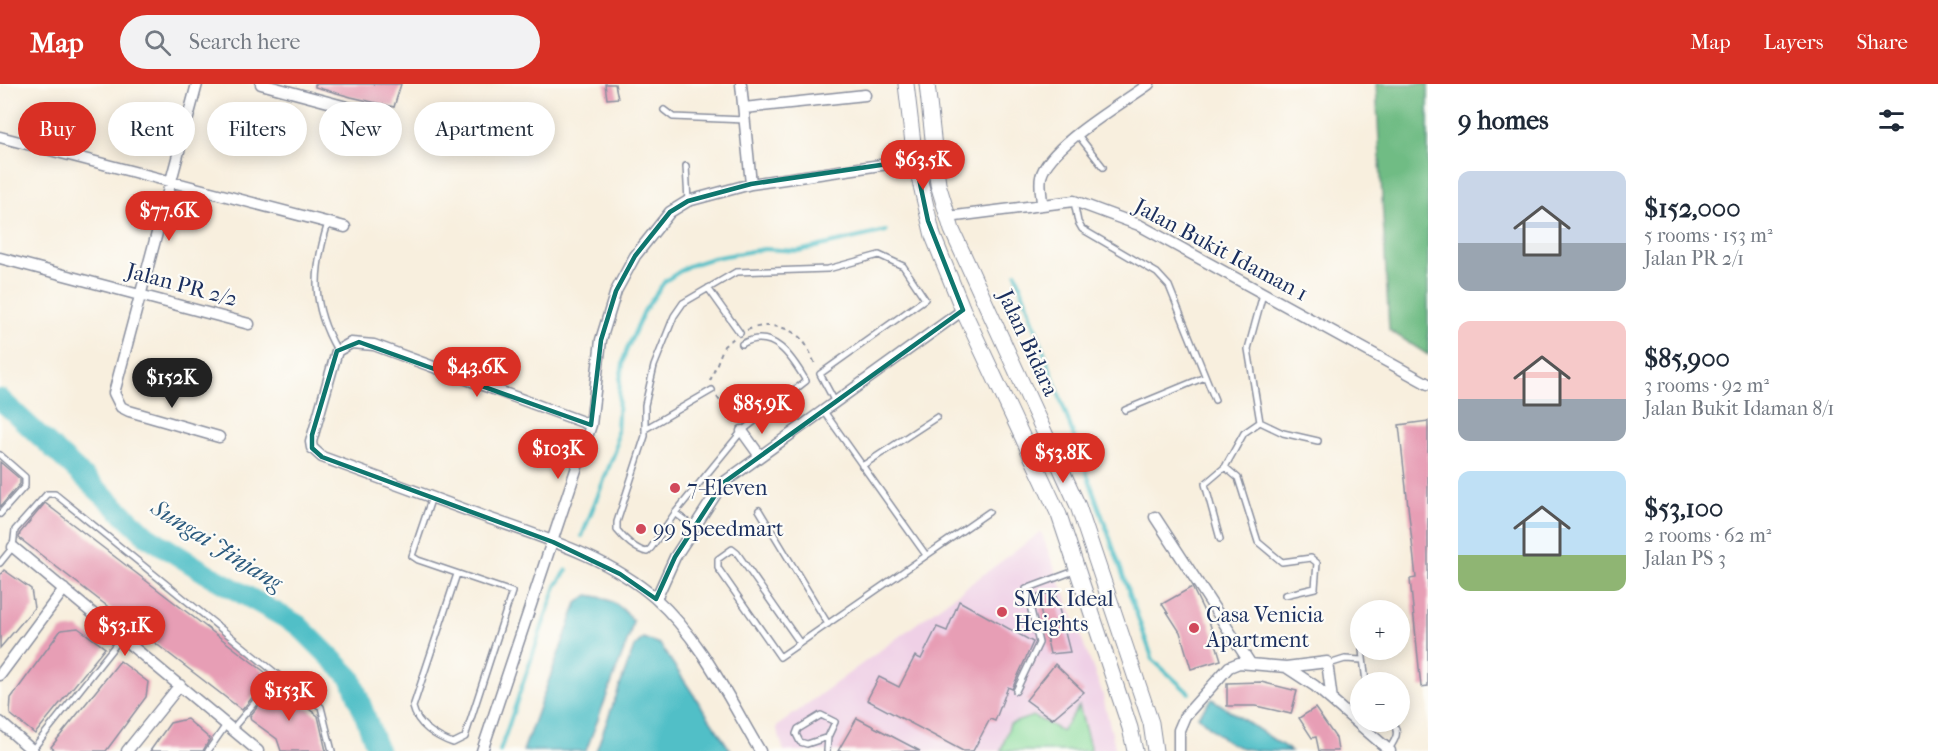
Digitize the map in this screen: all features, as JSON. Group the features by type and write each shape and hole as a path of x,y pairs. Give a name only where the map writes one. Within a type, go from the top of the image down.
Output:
{"main road":[{"name":"Jalan Bidara","path":"906,84 915,160 928,221 963,310 1057,510 1130,728 1135,751"},
{"name":"Jalan Bidara","path":"927,84 938,184 948,217 1078,506 1151,723 1155,751"}],"street":[{"path":"197,84 114,393 121,407 129,411 219,437"},
{"path":"261,84 328,102"},
{"path":"741,84 751,184"},
{"path":"1042,205 1041,178 1048,162 1078,135 1149,84"},
{"path":"744,108 865,95"},
{"path":"0,136 345,227"},
{"path":"482,751 591,425 601,340 616,291 635,256 670,212 688,201 751,184 915,160"},
{"name":"Jalan Bukit Idaman 1","path":"948,217 1074,201 1139,225 1428,384"},
{"name":"Jalan PR 2/2","path":"0,258 249,324"},
{"path":"656,599 675,557 723,483 963,310"},
{"path":"591,425 374,345 359,342 337,351 312,435 312,448 322,457 553,542 620,574 656,599 682,628 708,663 760,751"},
{"path":"742,431 760,456"},
{"path":"1155,517 1250,663"},
{"path":"13,547 258,751"},
{"path":"0,675 64,589"},
{"path":"1179,751 1179,730 1185,716 1229,667 1239,663 1286,667 1324,661 1329,664 1332,700"},
{"path":"1286,667 1332,700 1389,750"},
{"path":"128,751 180,685"},
{"path":"0,722 33,750"}],"lane":[{"path":"664,110 673,117 745,120"},
{"path":"1078,135 1103,167"},
{"path":"686,166 688,201"},
{"path":"1074,201 1078,222 1082,229 1157,273 1169,286 1215,400"},
{"path":"328,223 316,270 315,285 326,331 337,351"},
{"path":"741,344 753,340 780,345 788,351 806,381 742,431 675,513 647,552 640,551 617,530 638,463 645,429 645,405 654,366 674,316 683,303 736,272 828,269 879,255 903,266 925,299 820,374 835,402"},
{"path":"708,288 740,333"},
{"path":"1260,422 1248,349 1263,294"},
{"path":"1125,410 1205,377"},
{"path":"645,429 712,390"},
{"path":"823,410 926,555"},
{"path":"862,466 937,417"},
{"path":"1260,422 1283,433 1318,441"},
{"path":"1220,539 1205,484 1225,467 1244,433 1260,422"},
{"path":"0,455 25,477 25,486 0,514"},
{"path":"1225,467 1239,478 1258,542 1282,562 1311,558 1317,563 1316,588 1285,596"},
{"path":"0,563 13,547 15,530 47,494 55,494 278,675 321,707 332,751"},
{"path":"432,497 412,556 512,592 465,737 460,742 453,743 434,734 419,720 413,707 457,574"},
{"path":"759,510 828,624"},
{"path":"800,643 737,553 732,549 728,550 718,559 718,568 777,656 800,643 828,624 989,512"},
{"path":"675,513 694,526"},
{"path":"1016,691 1039,642 1026,589 1078,569"},
{"path":"33,750 122,636"},
{"path":"1329,664 1345,658 1350,659"},
{"path":"1362,660 1364,672"},
{"path":"208,751 278,675"},
{"path":"827,751 828,737 835,722 821,715 798,729 796,734 800,742 807,744 828,737"},
{"path":"1389,750 1397,738 1397,732"}],"path":[{"path":"740,333 724,346 710,382 712,390 742,431"}],"highlighted area":[{"path":"915,160 928,221 963,310 723,483 675,557 656,599 620,574 553,542 322,457 312,448 312,435 337,351 359,342 591,425 601,340 616,291 635,256 670,212 688,201 751,184"}],"shaded area":[{"name":"SMK Ideal Heights","path":"1041,532 1102,692 1116,751 784,751 776,727"}],"green space":[{"path":"1376,84 1428,84 1428,355 1389,330"},
{"path":"1079,706 1091,751 1001,751 1010,724 1033,716 1062,731"}],"water":[{"path":"588,595 614,603 633,621 586,751 523,751 577,603"},
{"path":"643,638 660,644 731,751 596,751 634,647"},
{"path":"1212,699 1291,751 1248,749 1229,742 1198,716"}],"building":[{"path":"315,84 401,84 396,102 372,102 315,87"},
{"path":"605,84 615,84 618,98 607,99"},
{"path":"1428,421 1428,686 1421,687 1410,579 1416,578 1399,425"},
{"path":"0,462 20,479 20,484 0,507"},
{"path":"45,503 270,676 242,710 19,538 20,533"},
{"path":"4,570 31,589 34,608 0,648 0,575"},
{"name":"Casa Venicia Apartment","path":"1192,587 1210,624 1221,660 1191,669 1180,632 1162,604"},
{"path":"1055,593 1070,652 1050,654 1037,595"},
{"path":"959,601 1033,642 1012,689 1008,687 995,721 990,719 973,751 963,751 867,700 879,677 899,687 915,656 921,659 937,627 947,631"},
{"path":"78,628 105,648 35,734 10,714 11,698 61,630"},
{"path":"120,661 148,682 146,697 106,751 56,751 51,747"},
{"path":"1055,664 1084,692 1052,719 1026,700"},
{"name":"Casa Venicia Apartment","path":"1261,682 1297,691 1291,714 1256,706 1227,706 1227,683"},
{"path":"276,684 318,716 326,751 281,751 277,739 251,720 250,716"},
{"name":"Casa Venicia Apartment","path":"1315,708 1336,738 1338,751 1319,751 1316,737 1312,738 1299,718"},
{"path":"857,718 920,751 838,751"},
{"path":"187,719 210,739 203,751 150,751 170,723"}],"waterway":[{"path":"582,536 616,449 620,379 625,354 644,311 665,281 688,266 713,258 764,249 798,251 886,231"},
{"path":"1016,273 1153,660 1189,693"},
{"name":"Sungai Jinjang","path":"0,399 147,536 209,575 298,625 351,678 378,751"},
{"path":"500,751 556,586 567,570"}],"place":[{"name":"7-Eleven","path":"675,488"},
{"name":"99 Speedmart","path":"641,529"},
{"name":"SMK Ideal Heights","path":"1002,612"},
{"name":"Casa Venicia Apartment","path":"1194,628"}]}
